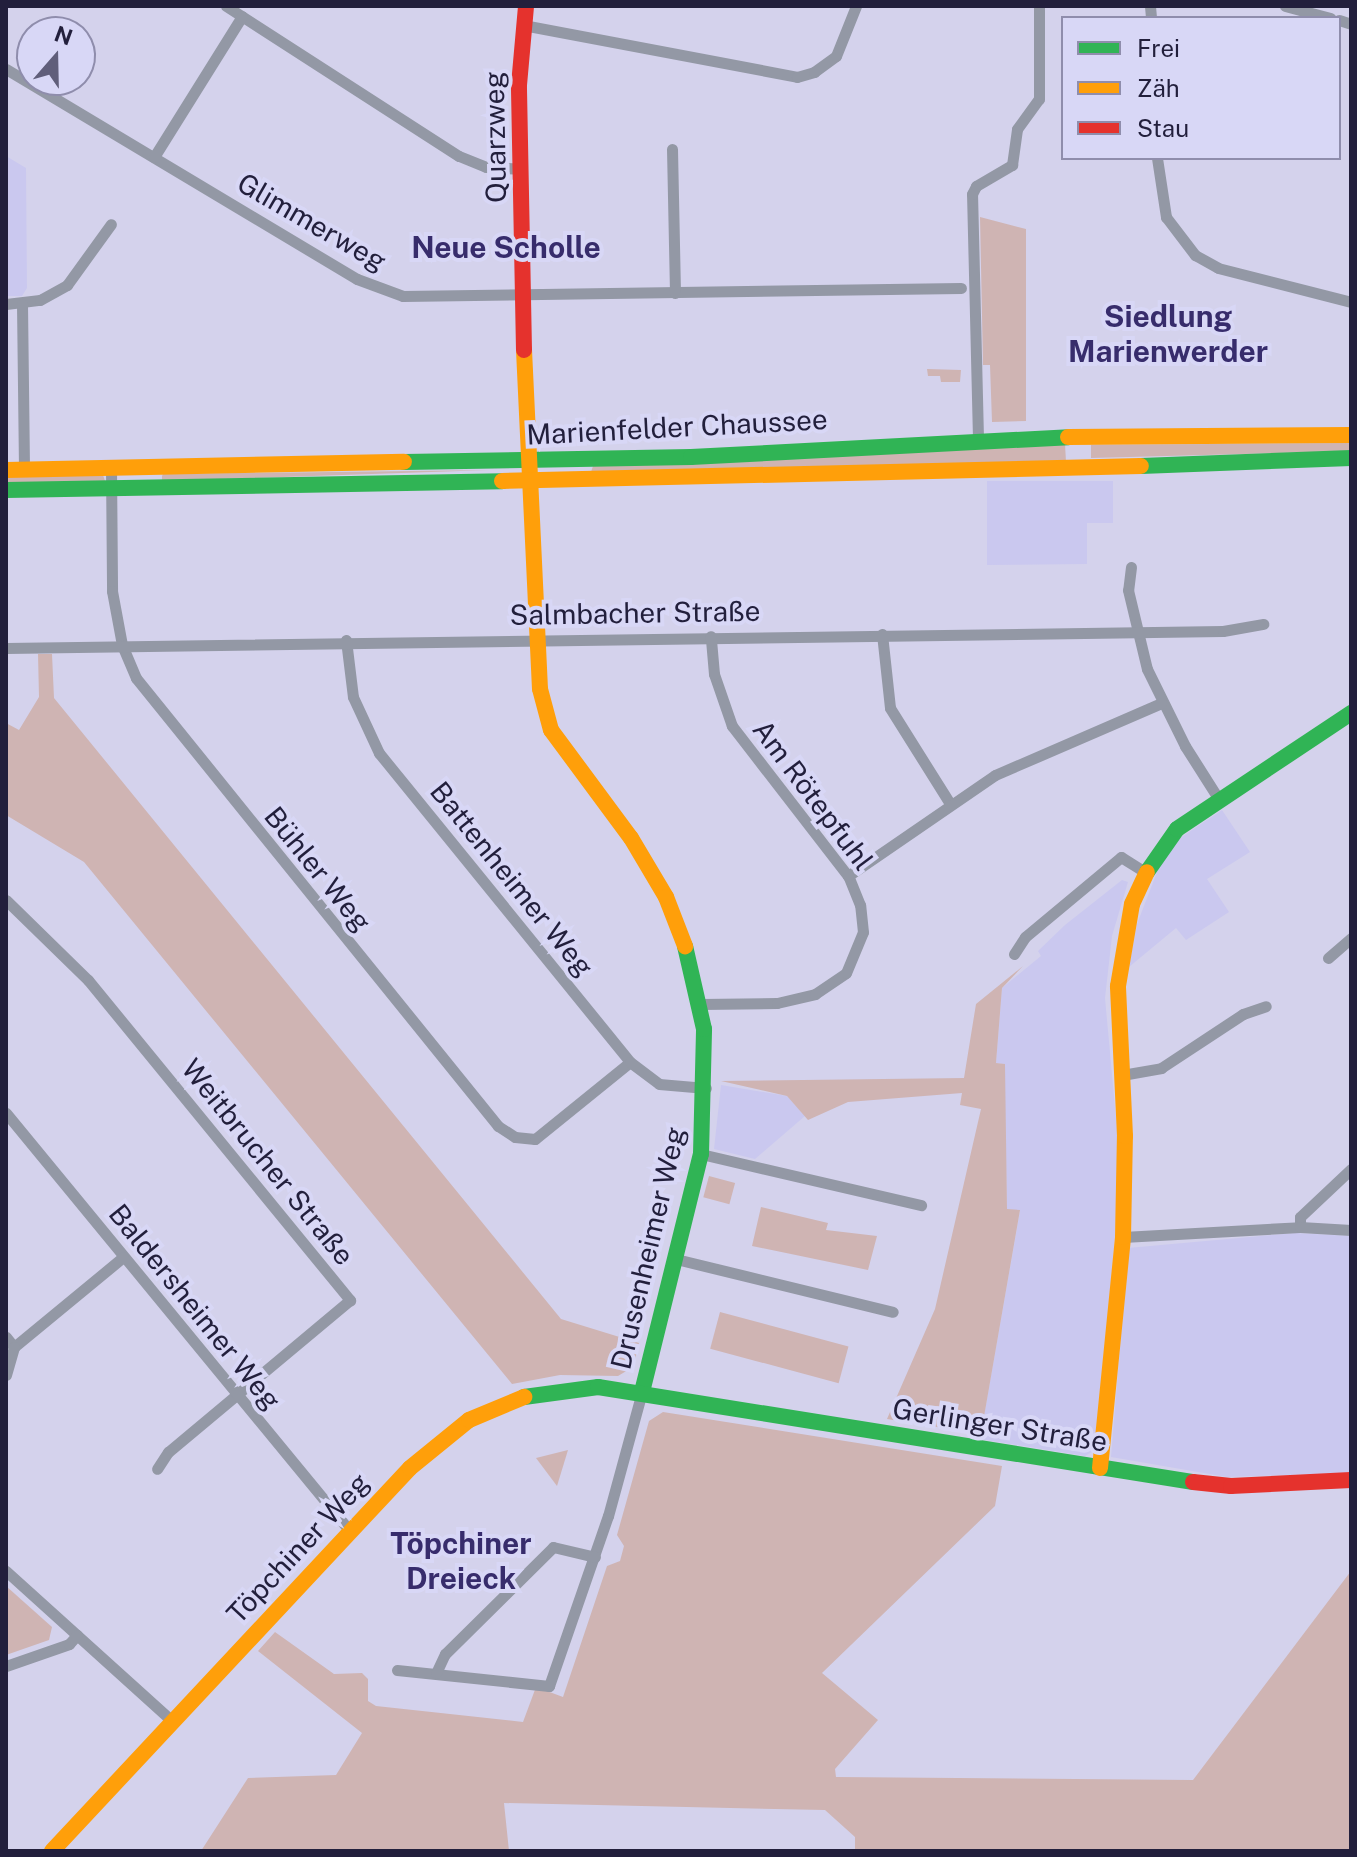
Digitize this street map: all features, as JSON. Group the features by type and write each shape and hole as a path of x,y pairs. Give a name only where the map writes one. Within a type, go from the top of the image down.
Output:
{"street":[{"path":"226,6 459,156 486,167 521,169"},
{"name":"Quarzweg","path":"526,6 523,25 521,169 527,460"},
{"path":"523,25 797,77 814,72 836,56 856,6"},
{"path":"978,438 972,194 976,186 1012,165 1017,129 1039,99 1039,6"},
{"path":"1285,6 1322,16"},
{"path":"154,157 242,16"},
{"name":"Glimmerweg","path":"6,69 385,291 434,298 961,288"},
{"path":"672,149 675,293"},
{"path":"1157,160 1166,217 1195,255 1218,268 1351,302"},
{"path":"6,304 22,304 67,285 111,224"},
{"path":"22,304 24,470"},
{"name":"Marienfelder Chaussee","path":"6,470 710,456 978,438 1351,435"},
{"path":"1084,436 1084,466"},
{"name":"Marienfelder Chaussee","path":"6,490 528,481 1351,458"},
{"name":"Drusenheimer Weg","path":"397,1670 549,1686 595,1557 642,1392 701,1154 706,1088 701,1004 666,897 631,838 551,730 540,689 527,460"},
{"name":"Bühler Weg","path":"111,468 112,591 122,645 153,705 505,1133 524,1140 546,1133 630,1062"},
{"path":"1131,567 1128,590 1135,631 1161,703 1218,798"},
{"name":"Salmbacher Straße","path":"6,648 346,640 1245,630 1263,624"},
{"path":"882,634 890,708 949,802"},
{"name":"Am Rötepfuhl","path":"701,1004 788,1001 815,994 842,978 857,957 863,932 860,905 848,876 732,726 714,674 711,636"},
{"name":"Battenheimer Weg","path":"346,640 353,697 379,753 630,1062 659,1084 706,1088"},
{"path":"848,876 949,802 1033,755 1102,732 1161,703"},
{"path":"1100,1468 1123,1237 1121,952 1145,872 1166,840 1218,798 1351,713"},
{"path":"1014,954 1025,937 1121,857 1145,872"},
{"name":"Weitbrucher Straße","path":"6,900 88,980 350,1300 168,1452 157,1469"},
{"path":"1328,958 1351,938"},
{"path":"1122,1075 1161,1068 1243,1014 1266,1006"},
{"name":"Baldersheimer Weg","path":"6,1113 349,1530"},
{"path":"701,1154 921,1205"},
{"path":"1300,1227 1300,1217 1351,1169"},
{"path":"1123,1237 1300,1227 1351,1230"},
{"path":"6,1375 10,1342 123,1257"},
{"path":"676,1259 893,1312"},
{"name":"Töpchiner Weg","path":"52,1851 349,1530 427,1453 494,1407 557,1390 642,1392"},
{"name":"Gerlinger Straße","path":"642,1392 1100,1468 1231,1486 1351,1480"},
{"path":"436,1673 455,1642 553,1547 595,1557"},
{"path":"6,1571 172,1721"},
{"path":"6,1666 69,1644 77,1635"}],"shaded area":[{"path":"6,156 26,168 27,288 22,296 6,296"},
{"path":"980,217 1026,229 1026,421 992,422 990,365 983,365"},
{"path":"927,369 961,370 960,382 941,382 940,376 928,376"},
{"path":"1351,443 1351,451 1091,458 1091,445"},
{"path":"1065,444 1066,462 591,472 593,466"},
{"path":"490,470 162,481 163,474"},
{"path":"103,475 105,481 6,486 6,477"},
{"path":"987,481 1113,481 1113,523 1087,523 1087,564 987,565"},
{"path":"38,654 52,654 54,698 561,1319 639,1343 633,1367 618,1376 560,1375 512,1384 84,862 6,815 6,723 19,730 39,697"},
{"path":"1222,810 1250,852 1207,879 1229,912 1186,940 1176,928 1129,967 1137,924 1159,867 1180,838"},
{"path":"1122,880 1128,882 1112,936 1105,998 1118,1140 1116,1223 1097,1449 1085,1456 980,1439 1020,1211 1007,1209 1004,1064 996,1063 1002,988 1041,956 1038,951 1065,925"},
{"path":"1023,966 1002,988 996,1063 1005,1064 1007,1209 1020,1210 981,1434 887,1419 935,1309 981,1109 960,1105 962,1093 848,1102 808,1120 787,1096 721,1081 964,1078 976,1004"},
{"path":"721,1085 787,1096 805,1116 755,1159 714,1149"},
{"path":"709,1176 735,1183 729,1204 703,1197"},
{"path":"761,1207 828,1223 826,1230 877,1236 868,1270 752,1246"},
{"path":"1295,1233 1351,1236 1351,1473 1227,1477 1111,1457 1128,1248"},
{"path":"720,1312 848,1346 839,1383 710,1349"},
{"path":"663,1412 1002,1466 995,1506 822,1673 878,1720 835,1769 836,1777 1193,1780 1351,1571 1351,1851 855,1851 855,1837 825,1810 504,1803 509,1851 201,1851 248,1778 336,1775 362,1733 258,1651 275,1632 334,1674 362,1673 368,1679 368,1701 376,1706 523,1722 536,1687 563,1697 607,1566 620,1561 624,1546 617,1535 649,1421"},
{"path":"568,1450 557,1486 536,1458"},
{"path":"6,1586 52,1627 49,1640 6,1655"}],"traffic: fast":[{"path":"404,462 691,457 1068,437"},
{"path":"1141,466 1351,458"},
{"path":"6,490 502,481"},
{"path":"1147,872 1177,829 1351,713"},
{"path":"642,1392 701,1154 704,1029 685,946"},
{"path":"524,1397 598,1387 1193,1482"}],"traffic: slow":[{"path":"524,350 540,689 551,730 631,838 666,897 685,946"},
{"path":"1068,437 1351,435"},
{"path":"6,470 404,462"},
{"path":"502,481 1141,466"},
{"path":"1100,1468 1123,1237 1125,1136 1118,986 1132,904 1147,872"},
{"path":"52,1851 410,1468 469,1420 524,1397"}],"traffic: jam":[{"path":"524,350 519,85 526,6"},
{"path":"1193,1482 1231,1486 1351,1480"}],"district":[{"name":"Neue Scholle","path":"506,247"},
{"name":"Siedlung Marienwerder","path":"1168,333"},
{"name":"Töpchiner Dreieck","path":"461,1560"}]}
